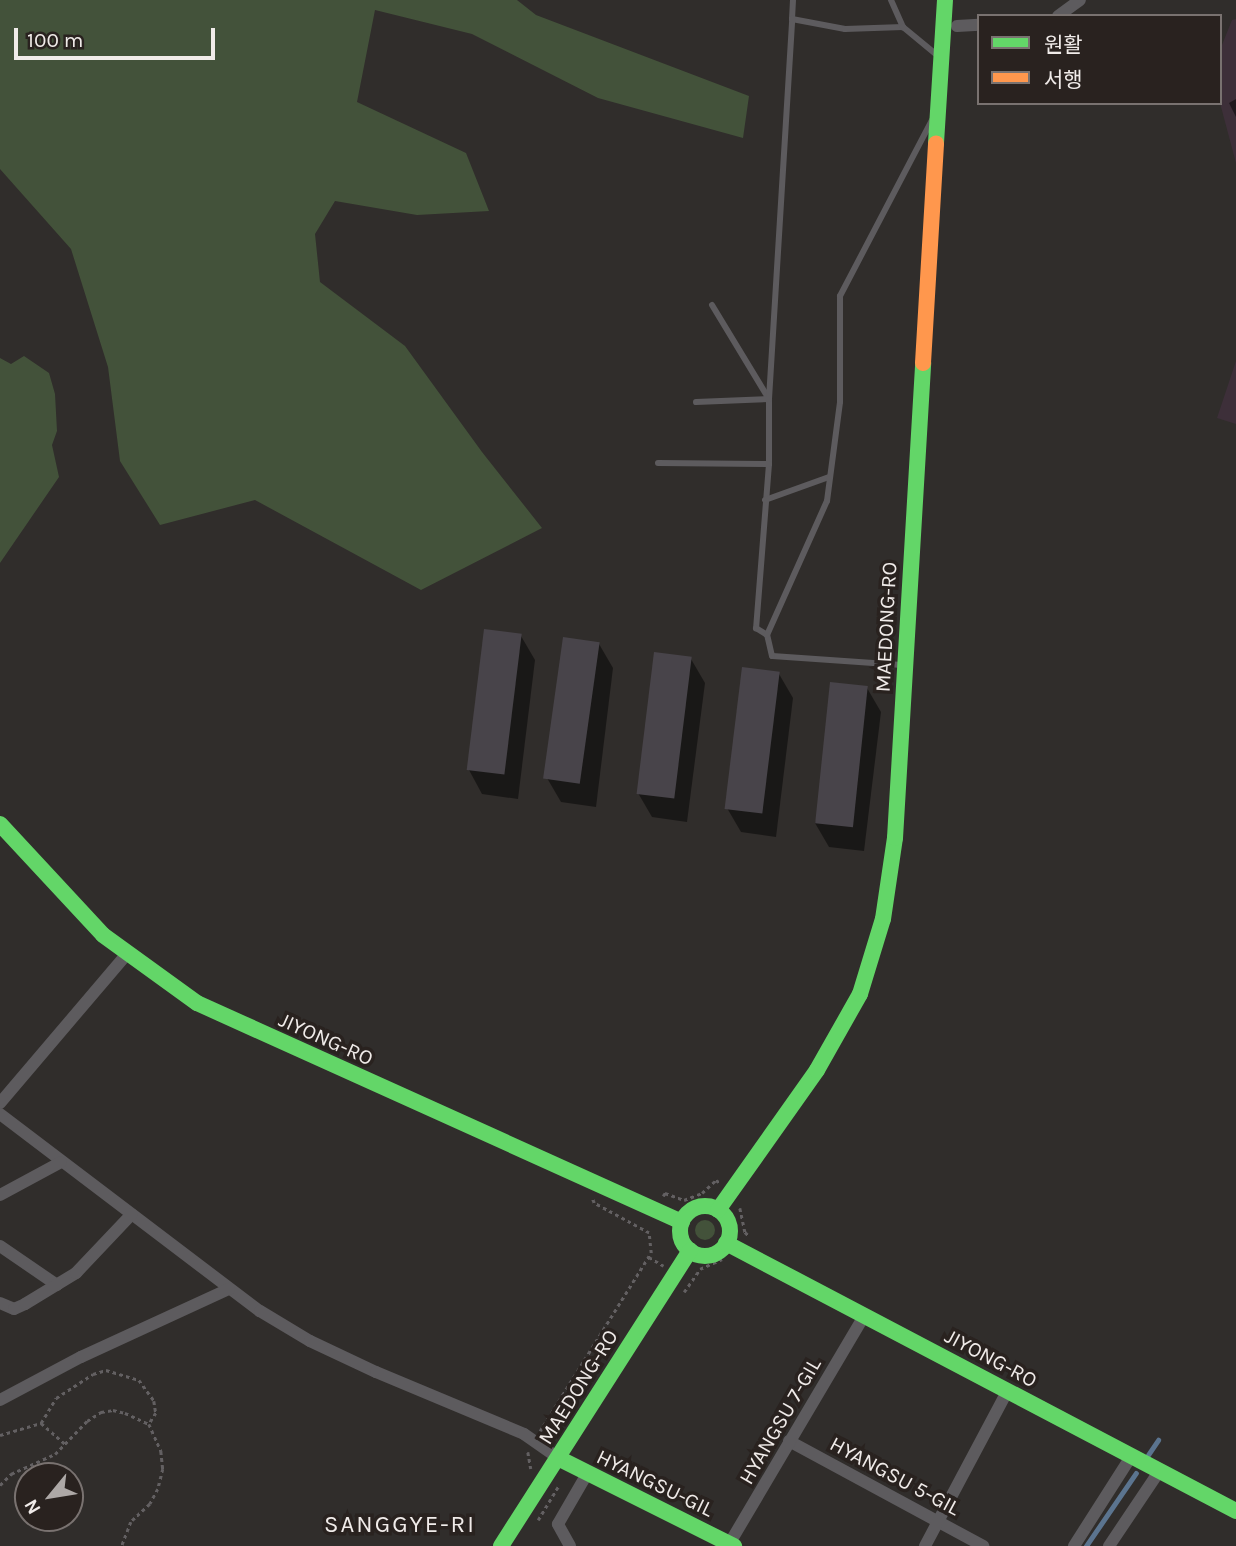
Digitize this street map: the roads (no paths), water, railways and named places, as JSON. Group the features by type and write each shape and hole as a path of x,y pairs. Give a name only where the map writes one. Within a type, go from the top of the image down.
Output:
{"street":[{"name":"MAEDONG-RO","path":"718,1210 817,1070 860,994 883,919 895,838 945,0"},
{"path":"1061,14 1080,0"},
{"path":"957,26 977,24"},
{"name":"JIYONG-RO","path":"0,824 103,935 197,1003 682,1222"},
{"path":"0,1103 127,954"},
{"path":"0,1114 229,1289 310,1341 534,1441 558,1458"},
{"path":"0,1195 61,1162"},
{"path":"697,1207 718,1210 728,1223 726,1243 710,1255 690,1250 681,1238 682,1222 697,1207"},
{"path":"0,1303 14,1308 57,1286 76,1273 132,1214"},
{"name":"JIYONG-RO","path":"726,1243 1236,1511"},
{"path":"0,1246 57,1286"},
{"name":"MAEDONG-RO","path":"501,1546 690,1250"},
{"path":"0,1399 81,1357 229,1289"},
{"name":"HYANGSU 7-GIL","path":"731,1545 864,1316"},
{"path":"925,1546 1007,1392"},
{"name":"HYANGSU 5-GIL","path":"789,1441 982,1546"},
{"path":"1074,1546 1132,1455"},
{"name":"HYANGSU-GIL","path":"558,1458 731,1545"},
{"path":"1109,1546 1160,1470"},
{"path":"570,1546 558,1524 587,1474"}],"lane":[{"path":"767,635 756,628 768,464 769,399 793,0"},
{"path":"891,0 903,27 941,60"},
{"path":"792,19 845,29 903,27"},
{"path":"905,666 772,656 767,635 827,501 840,402 840,296 938,109"},
{"path":"712,305 769,399"},
{"path":"696,402 769,399"},
{"path":"658,463 768,464"},
{"path":"765,500 829,477"}],"waterway":[{"path":"1148,1455 1158,1440"},
{"path":"1086,1546 1136,1473"}],"district":[{"name":"SANGGYE-RI","path":"400,1525"}]}
